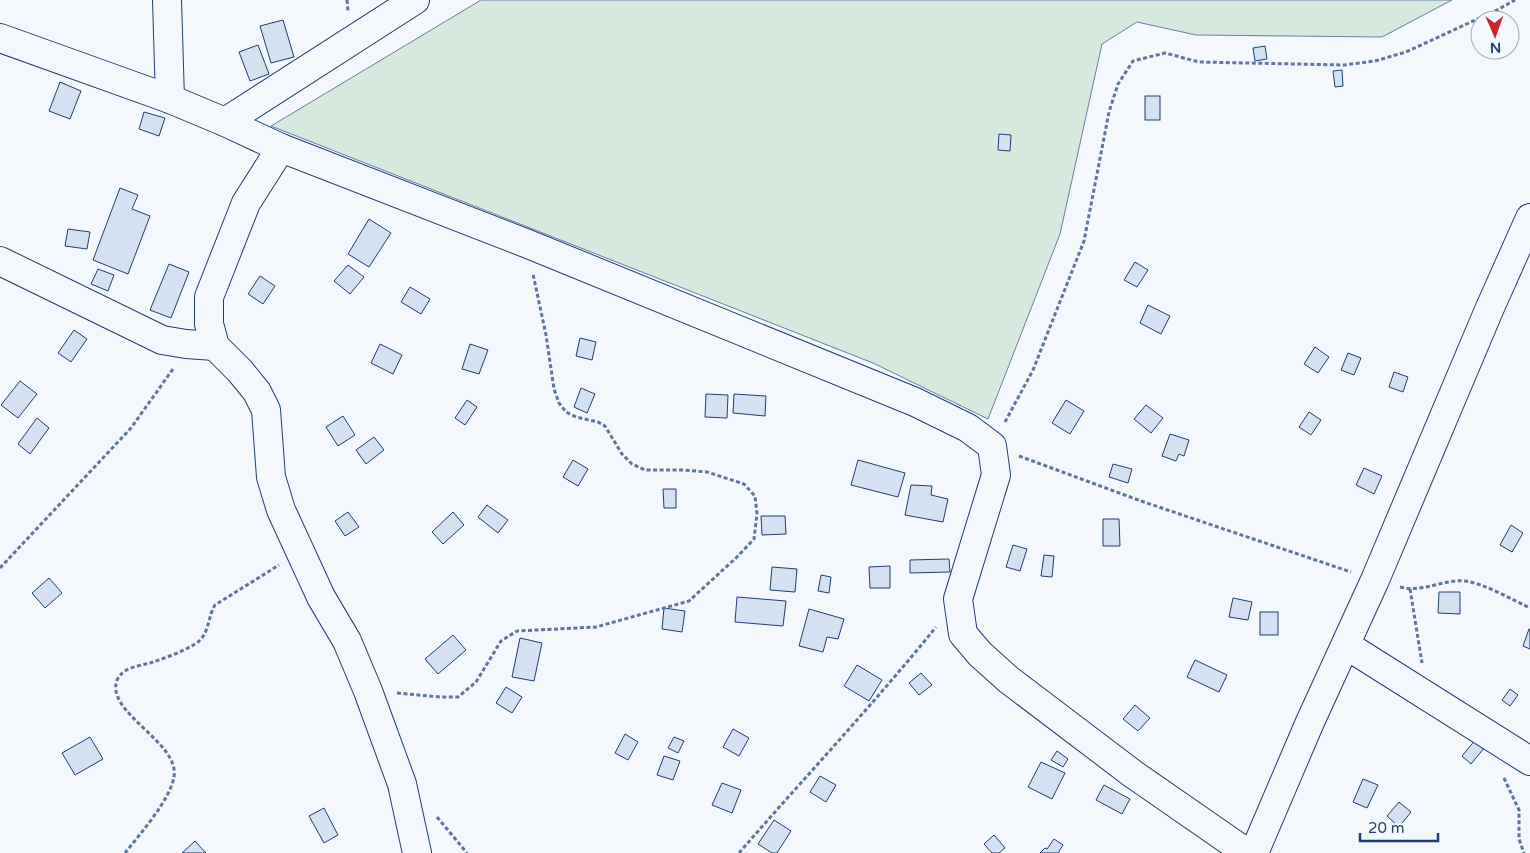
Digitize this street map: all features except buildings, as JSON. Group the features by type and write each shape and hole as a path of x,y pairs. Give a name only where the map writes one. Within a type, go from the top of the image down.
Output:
{"street":[{"path":"167,0 170,99"},
{"path":"225,122 414,0"},
{"path":"0,38 170,99 280,148 528,244 915,402 968,428 992,446 996,475 958,599 963,634 980,654 1009,680 1133,774 1247,853"},
{"path":"280,148 246,203 209,297 209,324 215,346 240,371 257,392 266,410 272,478 281,510 321,597 347,641 368,690 402,784 417,853"},
{"path":"1254,853 1310,722 1375,580 1530,218"},
{"path":"0,262 162,340 215,346"},
{"path":"1346,645 1530,761"}],"path":[{"path":"1515,0 1406,52 1375,61 1344,65 1199,62 1165,53 1133,62 1118,84 1109,112 1084,241 1033,370 992,446 1141,501 1375,580 1410,589 1430,587 1448,582 1466,581 1530,608"},
{"path":"368,690 440,698 458,697 476,682 501,641 517,631 596,627 689,601 737,558 754,539 757,514 755,496 744,484 707,472 645,470 632,464 622,454 605,426 566,412 559,403 554,389 546,335 528,244"},
{"path":"0,568 131,428 171,374 186,344"},
{"path":"125,853 150,821 168,792 174,776 174,763 168,753 122,704 116,684 118,677 126,670 160,659 196,644 204,636 208,627 210,613 215,605 301,552"},
{"path":"1410,589 1422,665"},
{"path":"739,853 820,759 890,684 958,599"},
{"path":"1502,776 1507,782 1519,810 1519,839 1524,853"}],"shaded area":[{"path":"481,0 1452,0 1382,37 1196,35 1137,22 1102,44 1060,234 988,419 873,363 271,126"}]}
